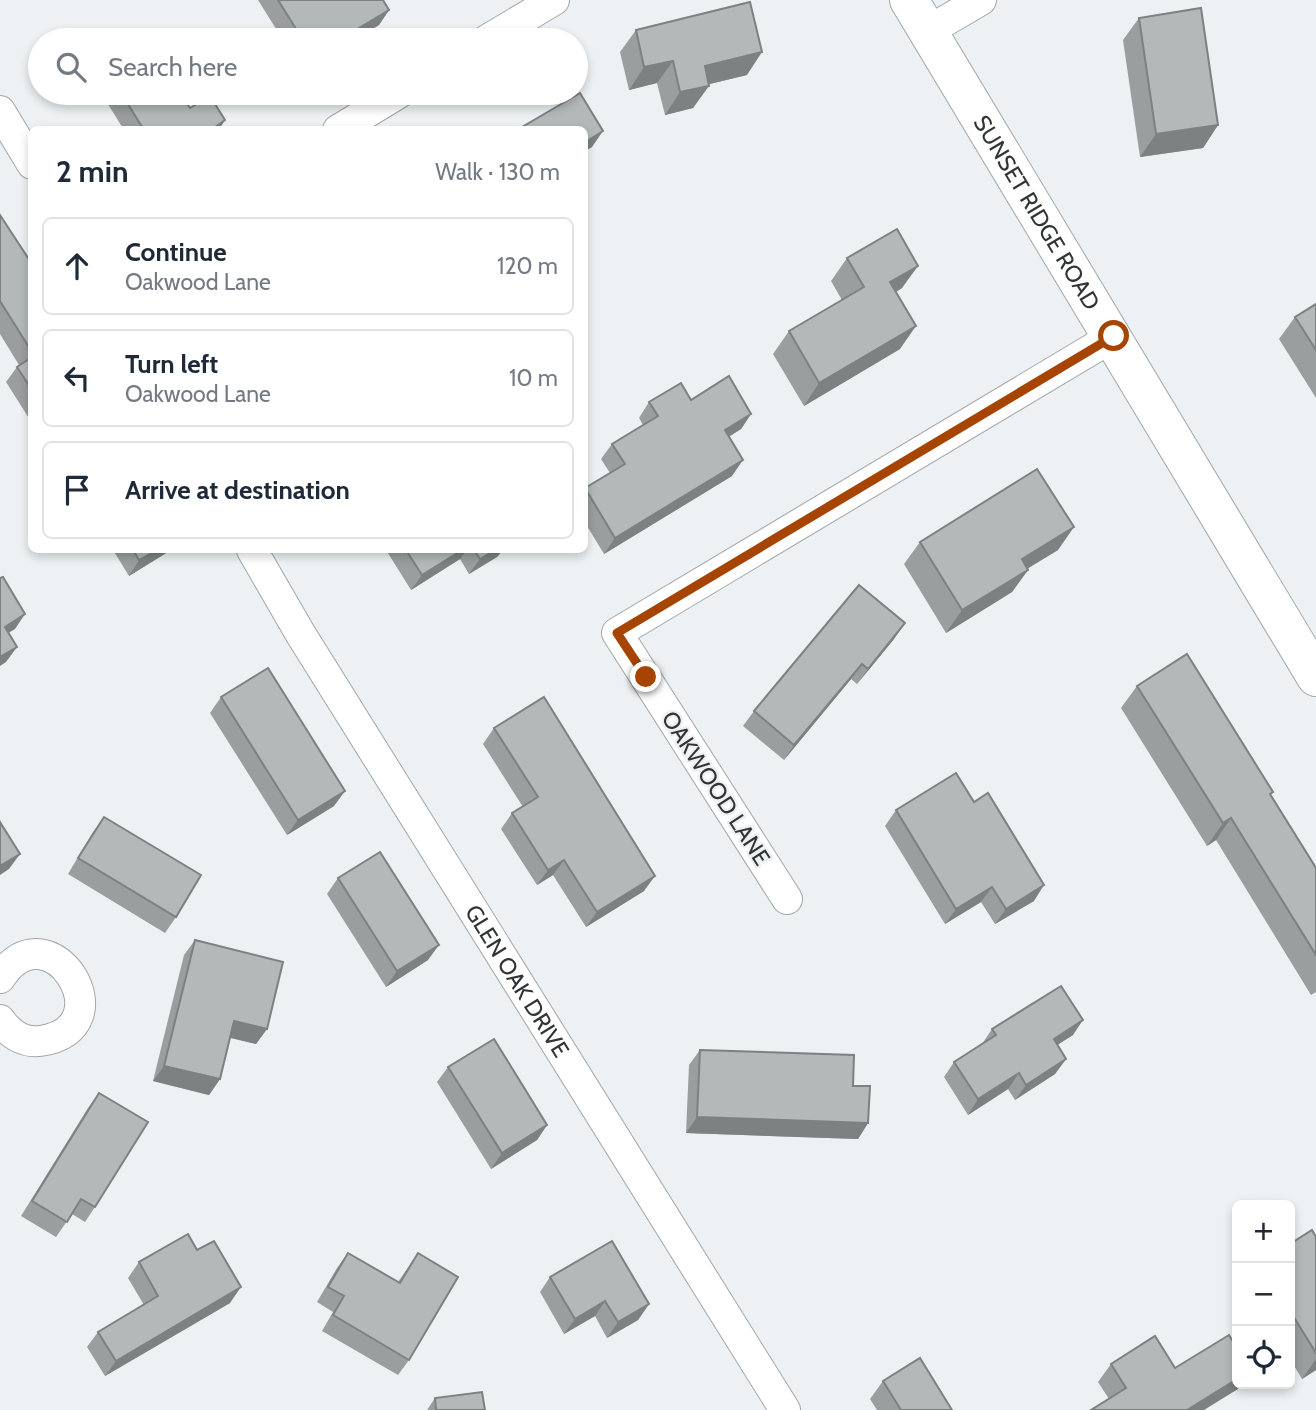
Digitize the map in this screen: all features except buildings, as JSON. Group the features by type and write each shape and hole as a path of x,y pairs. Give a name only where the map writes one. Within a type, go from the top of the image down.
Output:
{"street":[{"path":"507,28 554,0"},
{"path":"918,15 981,0"},
{"name":"SUNSET RIDGE ROAD","path":"918,15 1114,336 1316,677"},
{"path":"345,126 379,105"},
{"path":"0,111 28,157"},
{"name":"OAKWOOD LANE","path":"787,899 617,633 1114,336"},
{"name":"GLEN OAK DRIVE","path":"254,553 300,633 785,1410"},
{"path":"0,978 16,961 29,956 44,956 68,968 80,994 74,1021 64,1032 36,1041 3,1033"}],"route":[{"path":"646,677 617,633 1114,336"}]}
